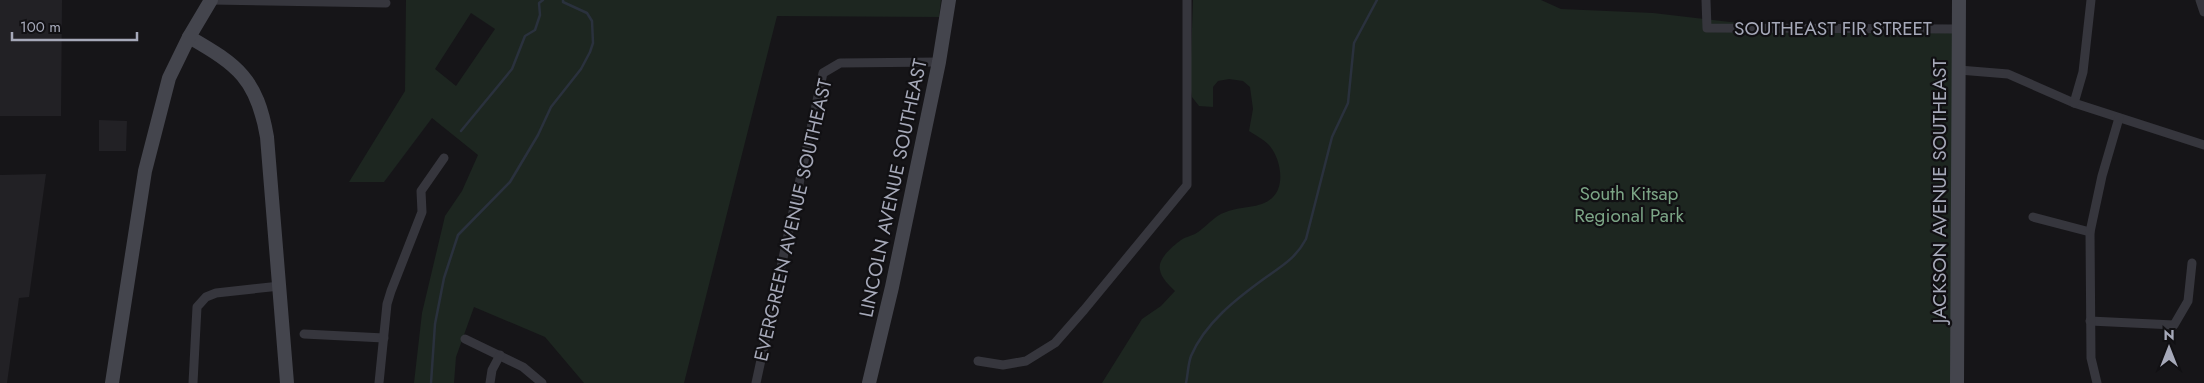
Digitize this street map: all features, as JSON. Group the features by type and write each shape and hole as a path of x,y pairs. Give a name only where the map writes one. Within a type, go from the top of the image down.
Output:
{"street":[{"path":"112,383 146,171 169,78 189,37 211,0 386,3"},
{"name":"LINCOLN AVENUE SOUTHEAST","path":"869,383 892,287 939,62 948,0"},
{"path":"978,361 1003,365 1026,361 1055,343 1188,185 1187,0"},
{"name":"SOUTHEAST FIR STREET","path":"1706,0 1707,28 1959,29"},
{"name":"JACKSON AVENUE SOUTHEAST","path":"1957,383 1959,0"},
{"path":"2074,103 2083,72 2091,0"},
{"path":"2200,0 2204,12"},
{"path":"189,37 214,51 234,67 250,84 259,100 267,137 287,383"},
{"name":"EVERGREEN AVENUE SOUTHEAST","path":"756,383 823,74 840,63 939,62"},
{"path":"1959,70 2008,74 2074,103 2204,145"},
{"path":"2097,383 2091,358 2090,232 2102,176 2119,118"},
{"path":"379,383 387,304 422,212 421,192 444,158"},
{"path":"2033,217 2090,232"},
{"path":"2090,321 2174,324 2188,301 2192,263"},
{"path":"193,383 197,306 206,297 216,293 280,286"},
{"path":"304,334 384,338"},
{"path":"465,339 523,367 542,383"},
{"path":"490,383 492,370 500,355"}],"shaded area":[{"path":"0,0 62,0 61,116 0,116"},
{"path":"99,120 127,121 126,151 99,151"},
{"path":"46,174 29,297 19,298 7,383 0,383 0,175"}],"green space":[{"path":"406,0 941,0 939,17 777,16 684,383 584,383 545,337 474,307 456,357 454,383 414,383 422,313 445,216 462,191 478,155 432,118 384,182 349,182 405,91","holes":["471,13 495,29 456,86 435,69"]},
{"name":"South Kitsap Regional Park","path":"1193,0 1541,0 1561,9 1653,13 1730,22 1817,28 1959,29 1957,383 1102,383 1142,319 1161,306 1175,291 1164,279 1160,270 1161,262 1166,253 1181,240 1195,234 1221,214 1263,204 1268,201 1273,197 1279,185 1280,170 1276,156 1264,140 1249,131 1253,109 1250,87 1243,81 1229,79 1218,81 1213,87 1213,107 1199,106 1192,97 1190,86"}],"waterway":[{"path":"461,131 512,69 525,36 535,30 540,15 539,3 543,0"},
{"path":"431,383 435,324 444,278 458,235 510,182 538,135 551,107 581,69 590,52 593,43 592,21 587,13 563,2 563,0"},
{"path":"1186,383 1191,356 1204,333 1213,322 1243,294 1288,261 1306,239 1332,137 1348,103 1354,43 1377,0"}]}
